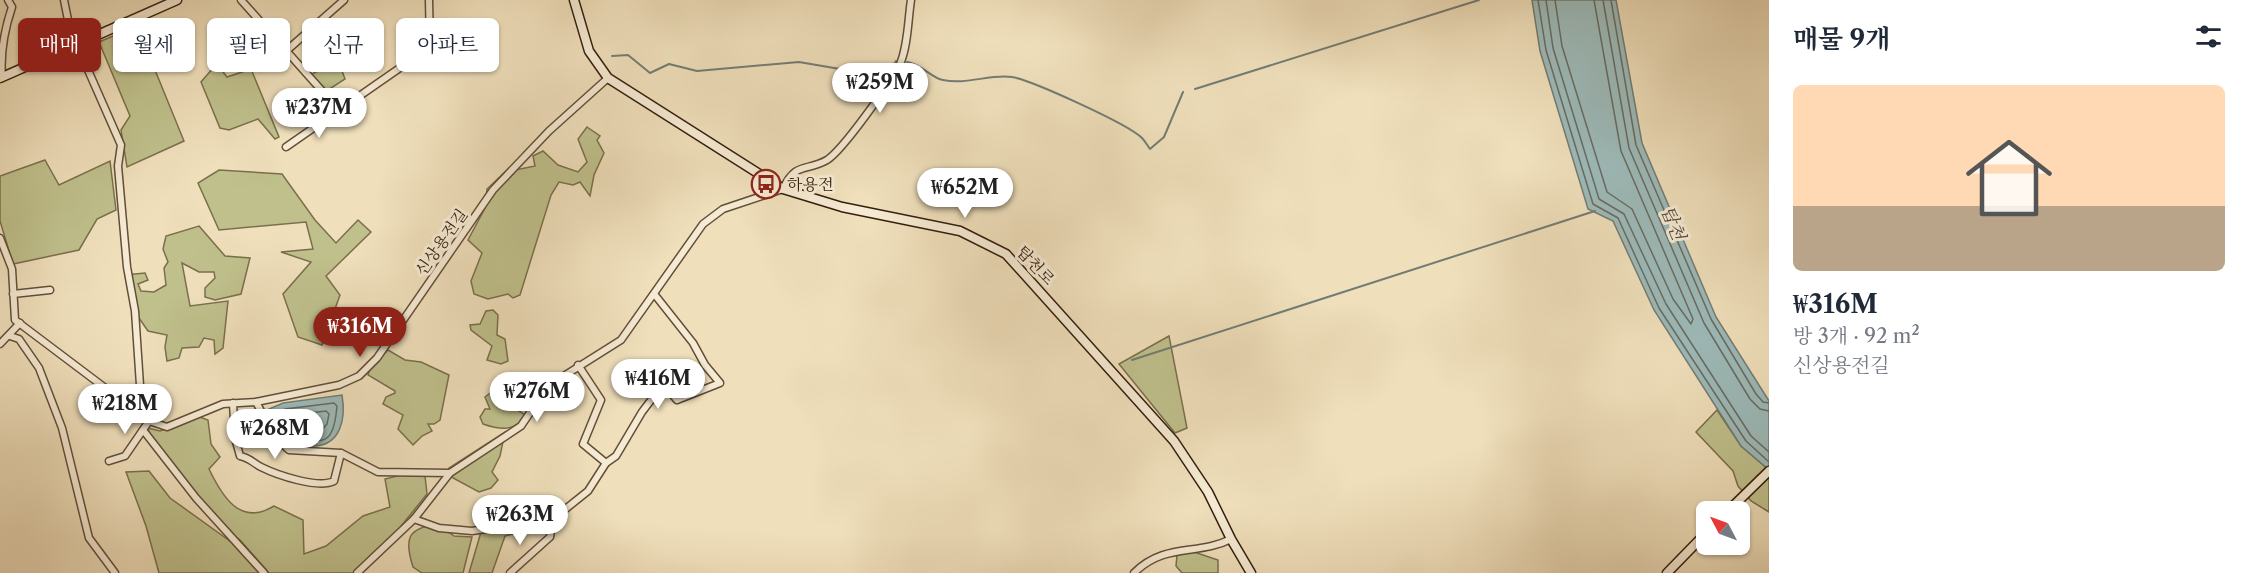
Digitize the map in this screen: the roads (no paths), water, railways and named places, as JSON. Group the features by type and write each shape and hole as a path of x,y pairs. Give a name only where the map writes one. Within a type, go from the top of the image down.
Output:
{"main road":[{"path":"101,33 158,4 177,0"},
{"name":"탑천로","path":"573,0 589,51 608,78 783,189 842,207 960,231 1006,254 1174,441 1209,492 1230,538 1251,573"},
{"path":"1,78 18,71"},
{"path":"1738,501 1769,471"},
{"path":"1667,573 1696,543"}],"street":[{"path":"1,78 0,56 4,30 12,7 8,0"},
{"path":"64,0 68,18"},
{"path":"241,0 256,18"},
{"path":"290,48 344,0"},
{"path":"286,147 430,47 429,0"},
{"path":"357,573 414,519 450,473 521,426 548,386 621,340 703,224 723,209 783,189 789,174 826,160 850,137 900,63 911,0"},
{"path":"290,57 339,110"},
{"path":"89,72 121,145 118,166 127,267 135,311 142,415"},
{"name":"신상용전길","path":"149,421 167,427 209,409 339,385 359,376 377,358 493,190 549,131 608,78"},
{"path":"0,238 12,269 15,320 149,421 125,456 110,461"},
{"path":"13,294 50,290"},
{"path":"414,519 439,528 472,531 554,519 588,491 606,463 616,456 632,432 642,411 661,387 666,387 677,400 720,383 705,365 693,343 655,295"},
{"path":"0,344 20,323"},
{"path":"10,336 19,339 39,368 47,394 62,428 89,538 115,573"},
{"path":"578,365 601,400 583,444 606,463"},
{"path":"256,402 275,437 289,450 341,453 378,472 450,473"},
{"path":"233,403 235,438 240,456 252,459 258,466 300,479 307,484 326,484 334,481 341,453"},
{"path":"143,430 196,498 264,573"},
{"path":"510,573 510,570 550,537 554,519"},
{"path":"1134,573 1143,563 1171,551 1219,545 1230,538"}],"water":[{"name":"탑천","path":"1532,0 1616,0 1642,143 1716,317 1769,401 1769,470 1741,446 1654,310 1613,221 1588,209 1540,51"},
{"path":"342,395 343,413 340,429 336,436 322,445 313,446 304,437 290,439 269,409 283,403"}],"waterway":[{"path":"1195,89 1479,0"},
{"path":"612,56 628,55 650,73 669,64 697,71 799,62 840,69 883,81 896,61"},
{"path":"907,62 943,80 960,81 1004,76 1022,80 1079,103 1133,131 1150,149 1164,137 1183,92"},
{"path":"1132,360 1595,211"}],"place":[{"name":"하용전","path":"766,184"}]}
